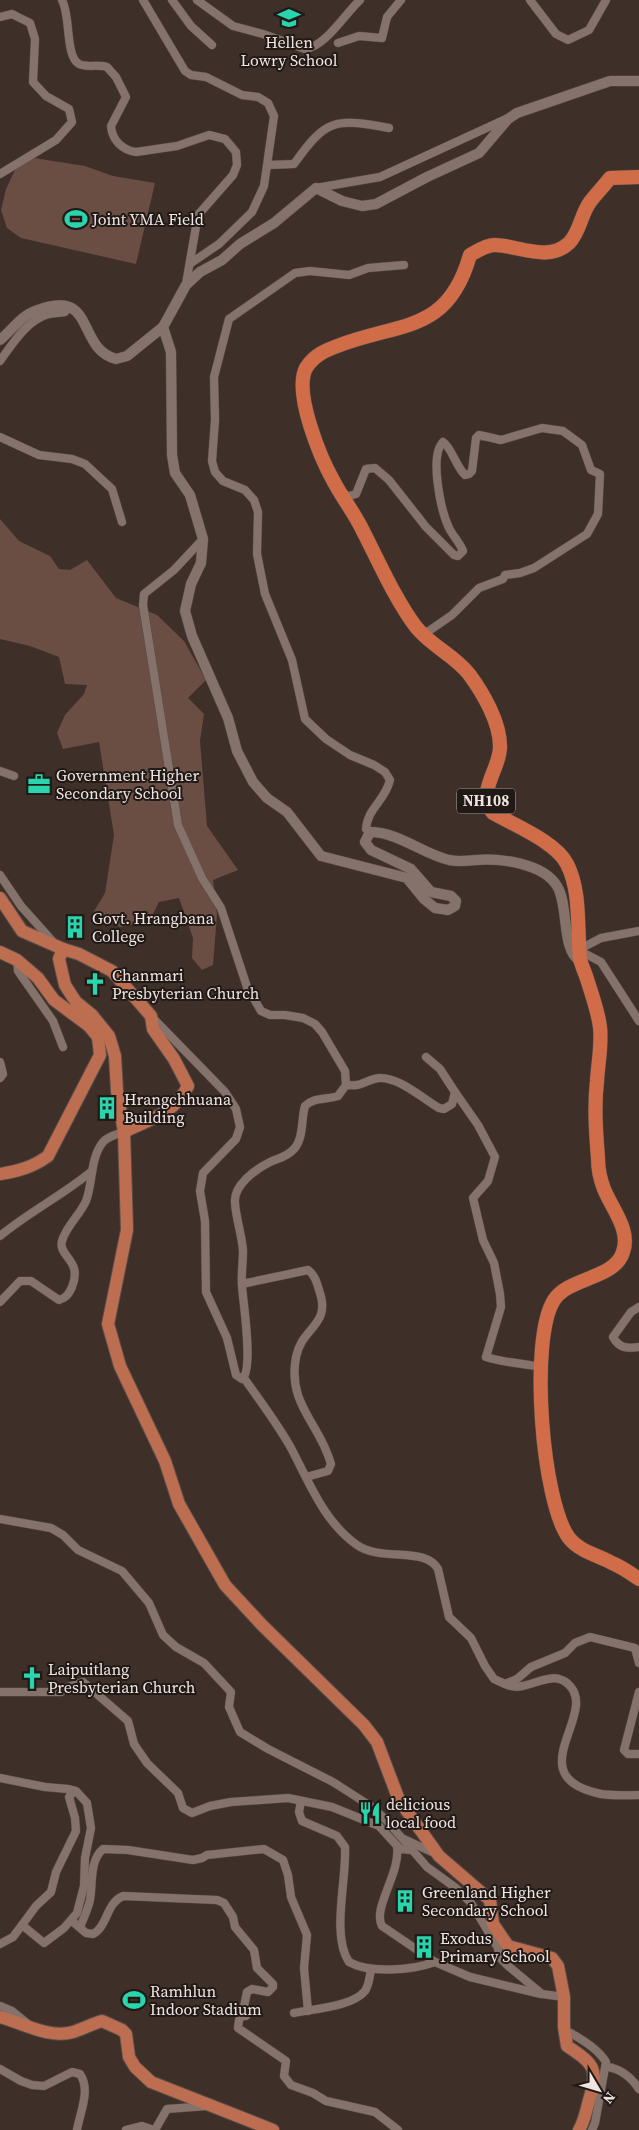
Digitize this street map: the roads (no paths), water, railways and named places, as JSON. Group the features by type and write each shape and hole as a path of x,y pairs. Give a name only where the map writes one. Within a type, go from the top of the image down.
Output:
{"highway":[{"name":"NH108","path":"639,177 610,178 591,201 574,237 568,244 542,252 520,251 494,245 480,249 470,255 464,277 442,307 409,325 328,349 310,362 302,380 303,393 324,460 340,493 363,529 408,614 423,635 468,673 496,724 501,748 487,794 487,806 493,813 553,848 567,863 574,890 580,954 598,1014 600,1029 601,1053 595,1111 600,1179 623,1228 626,1240 623,1254 616,1263 604,1272 572,1285 554,1299 546,1324 542,1367 546,1468 552,1497 563,1529 571,1541 582,1550 613,1563 639,1580"}],"main road":[{"path":"0,898 22,930 60,948 80,954 112,971 151,1016 153,1029 174,1059 188,1086 182,1098 168,1112 124,1132"},
{"path":"60,948 59,959 65,985 76,1002 92,1015 109,1036 115,1056 117,1091 124,1132 127,1230 108,1324 120,1366 165,1462 179,1504 226,1585 262,1625 345,1704 377,1742 400,1800 439,1856 490,1900 493,1924 508,1946 552,1958 558,1966 564,1997 567,2046 586,2059 593,2068 595,2079 584,2120 579,2130"},
{"path":"0,952 17,960 38,978 54,1000 89,1026 98,1037 100,1055 48,1156 22,1171 0,1174"},
{"path":"0,2017 60,2034 72,2033 102,2021 116,2026 126,2034 130,2057 142,2076 209,2106 273,2130"}],"street":[{"path":"0,340 35,311 54,306 68,306 81,314 94,344 103,353 116,359 127,356 163,327 186,285 198,215 233,175 238,165 236,152 225,139 209,135 177,146 136,152 130,152 118,144 111,126 126,100 125,93 107,67 82,66 73,58 69,42 68,15 62,0"},
{"path":"137,0 149,13"},
{"path":"143,0 149,13 188,74 206,77 236,92 258,97 268,103 274,116 264,186 252,212 219,244 191,263"},
{"path":"172,0 191,26 212,45"},
{"path":"197,0 233,26 264,34 304,49 322,42 346,13 360,0"},
{"path":"338,43 359,36 382,38 387,17 401,0"},
{"path":"530,0 556,34 568,40 589,30 606,0"},
{"path":"0,16 12,14 30,23 35,39 33,82 46,96 69,109 72,122 56,140 0,174"},
{"path":"316,188 342,201 362,206 376,204 427,177 479,153 508,119 517,112 575,95 595,85 610,81 639,81"},
{"path":"186,285 200,272 222,260 240,244 274,224 316,188 380,177 508,119"},
{"path":"268,165 294,164 313,137 333,125 363,124 389,128"},
{"path":"404,265 368,268 349,275 310,272 295,273 229,319 214,383 215,420 212,461 214,472 223,481 245,490 254,500 258,512 257,554 265,594 292,660 305,719 326,739 350,756 374,764 385,772 390,780 387,792 367,819 366,829 370,832 398,839 448,860 501,862 527,866 545,874 559,887 570,948 576,959 601,938 639,931"},
{"path":"0,360 18,336 32,323 47,314 65,312 68,306"},
{"path":"163,327 171,352 172,455 175,473 190,495 202,539 201,563 191,584 184,611 192,636 228,718 237,751 253,782 267,798 287,812 321,856 335,861 397,874 407,878 424,900 435,908 448,910 453,908 456,901 451,896 432,892 412,869 371,850 365,842 370,832"},
{"path":"340,493 349,496 356,494 366,469 375,468 389,480 426,527 458,556 461,554 462,548 448,526 438,480 438,456 440,445 443,442 447,444 465,475 472,471 476,438 479,435 500,440 534,429 555,429 575,438 582,445 592,471 600,474 598,514 586,534 534,568 520,573 505,575 504,580 480,588 452,615 423,635"},
{"path":"0,437 38,455 72,459 85,464 112,489 122,522"},
{"path":"0,446 8,441"},
{"path":"202,539 174,570 144,594 143,605 178,825 202,878 221,908 247,987 261,1011 270,1015 303,1018 314,1024 337,1055 345,1071 346,1085 338,1096 310,1101 305,1106 300,1139 294,1149 258,1170 237,1188 234,1202 243,1251 242,1284 247,1336 246,1373 244,1378"},
{"path":"0,771 14,776"},
{"path":"0,875 21,906 60,948"},
{"path":"580,954 600,962 639,1022"},
{"path":"17,960 18,971 53,1021 63,1047"},
{"path":"151,1016 225,1092 236,1108 240,1127 236,1140 203,1173 200,1191 205,1221 206,1292 227,1338 236,1375 240,1379 244,1378"},
{"path":"426,1056 440,1069 496,1157 488,1181 473,1198 483,1240 494,1263 500,1294 500,1307 486,1357 500,1362 518,1362 542,1367"},
{"path":"0,1062 3,1074 0,1078"},
{"path":"346,1085 358,1086 379,1078 398,1082 442,1109 449,1108 454,1092"},
{"path":"0,1302 20,1281 31,1281 59,1300 68,1295 75,1276 75,1270 63,1249 62,1241 85,1203 92,1171 104,1141 124,1132"},
{"path":"0,1236 29,1214 58,1197 92,1171"},
{"path":"242,1284 308,1270 316,1280 320,1292 324,1305 323,1313 300,1345 296,1357 294,1384 302,1409 324,1444 331,1464 328,1471 306,1477"},
{"path":"639,1307 631,1312 613,1337 617,1344 625,1348 639,1347"},
{"path":"244,1378 275,1421 329,1518 357,1545 382,1555 402,1554 426,1558 434,1563 449,1617 471,1638 484,1666 494,1679 513,1688 520,1688 555,1678 568,1684 573,1689 575,1701 562,1756 561,1767 563,1773 576,1785 598,1793 639,1796"},
{"path":"0,1519 51,1528 62,1535 78,1550 122,1571 149,1603 163,1635 176,1647 204,1663 231,1692 230,1707 240,1732 268,1749 333,1782 372,1807 427,1867 463,1894 480,1915 498,1948 499,1957 542,1994"},
{"path":"505,1684 517,1679 531,1667 565,1653 575,1643 590,1637 635,1648 639,1663"},
{"path":"0,1692 61,1692 65,1688 83,1682 128,1721 134,1744 147,1763 178,1793 183,1808 192,1813 210,1806 250,1800 278,1798 301,1801 332,1808 379,1826 390,1835 397,1846 405,1850 412,1850"},
{"path":"639,1692 624,1750 628,1754 639,1754"},
{"path":"0,1778 45,1788 74,1791 87,1803 91,1823 85,1858 84,1886 77,1913 72,1920 44,1943 22,1925"},
{"path":"0,1944 13,1937 36,1906 50,1892 56,1872 76,1830 75,1818 69,1797 74,1791"},
{"path":"301,1801 299,1812 302,1821 337,1836 345,1847 341,1914 345,1956 353,1964 371,1969 418,1968 435,1962"},
{"path":"402,1838 439,1856"},
{"path":"397,1846 397,1862 378,1912 378,1920 386,1930 435,1962 470,1977 542,1994 564,1997"},
{"path":"80,1926 90,1900 93,1870 99,1854 103,1850 128,1850 193,1860 207,1855 264,1849 284,1860 291,1897 306,1931 304,1968 308,2011"},
{"path":"72,1920 88,1934 96,1933 104,1923 110,1908 123,1896 200,1898 224,1902 233,1917 235,1927 254,1950 257,1968 273,1984 271,1991 268,1992 252,1989 247,1992 244,2016 239,2020 238,2028 286,2061 284,2076 291,2085 337,2105 374,2112 398,2130"},
{"path":"294,2013 330,2007 362,1993 368,1984 371,1969"},
{"path":"0,2006 18,2015 30,2026"},
{"path":"565,2034 571,2033 600,2052 606,2062 595,2123 592,2130"},
{"path":"606,2067 618,2070 631,2078 639,2089"},
{"path":"0,2069 32,2085 44,2086 72,2072 80,2074 84,2081 85,2096 77,2130"},
{"path":"126,2130 142,2126 155,2130 167,2109 209,2106"}],"place":[{"name":"Hellen Lowry School","path":"289,18"},
{"name":"Joint YMA Field","path":"76,219"},
{"name":"Government Higher Secondary School","path":"39,784"},
{"name":"Govt. Hrangbana College","path":"75,927"},
{"name":"Chanmari Presbyterian Church","path":"95,984"},
{"name":"Hrangchhuana Building","path":"107,1108"},
{"name":"Laipuitlang Presbyterian Church","path":"32,1678"},
{"name":"delicious local food","path":"370,1813"},
{"name":"Greenland Higher Secondary School","path":"405,1901"},
{"name":"Exodus Primary School","path":"424,1947"},
{"name":"Ramhlun Indoor Stadium","path":"134,2000"}]}
